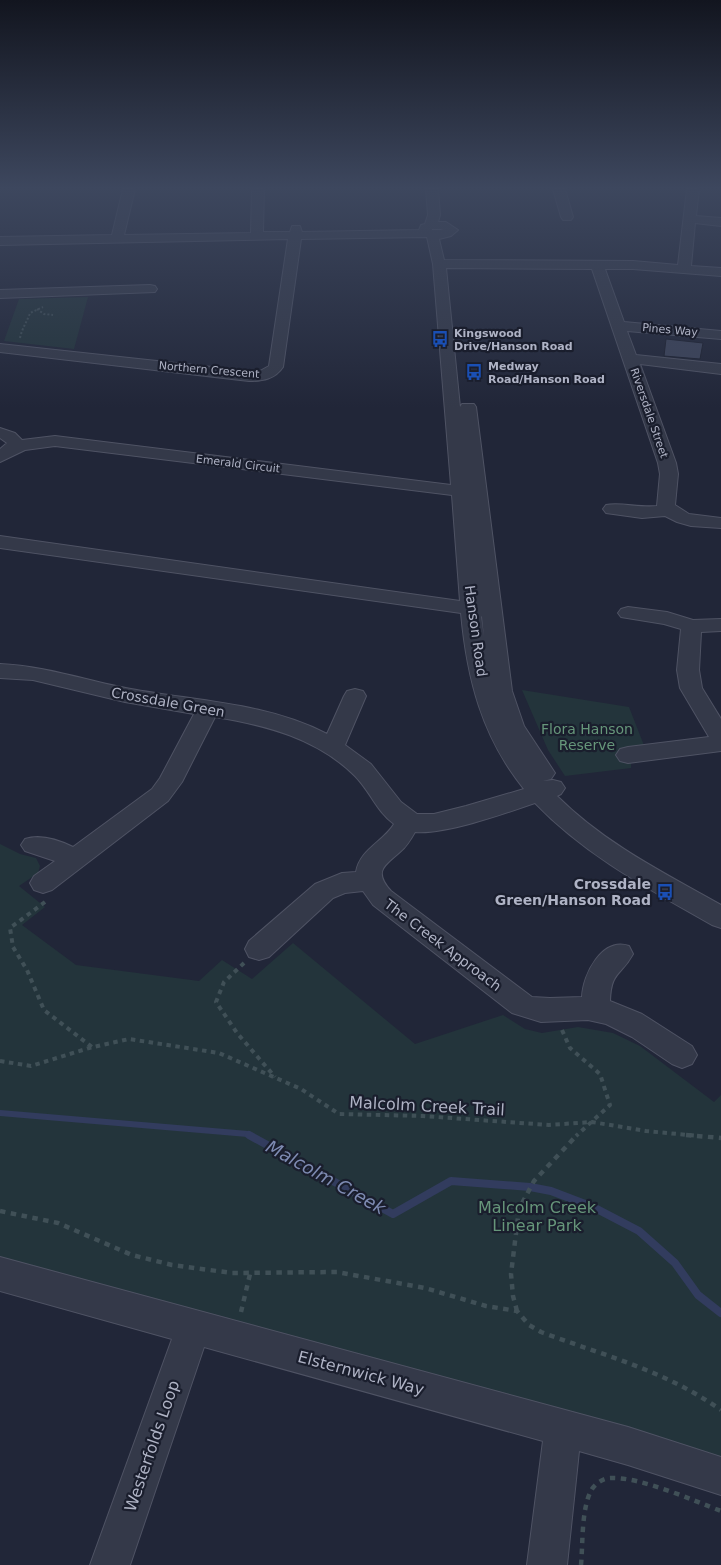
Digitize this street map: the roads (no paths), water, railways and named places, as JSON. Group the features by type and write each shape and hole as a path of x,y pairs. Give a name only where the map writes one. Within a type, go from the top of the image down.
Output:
{"street":[{"name":"Northern Crescent","path":"0,348 249,376 272,373 276,367 292,262"},
{"name":"Hanson Road","path":"448,262 470,491 492,612 502,691 506,708 543,784 564,818 616,857 721,918"},
{"name":"Hanson Road","path":"449,262 463,357"},
{"path":"571,262 721,272"},
{"path":"684,269 685,262"},
{"name":"Riversdale Street","path":"597,265 667,463 669,474 665,502 668,510"},
{"path":"0,294 150,289"},
{"name":"Pines Way","path":"618,326 721,334"},
{"path":"631,359 721,369"},
{"name":"Hanson Road","path":"467,395 471,610 478,659 490,710 509,753 543,784 621,842 721,907"},
{"path":"0,433 9,436 15,442 15,448"},
{"name":"Emerald Circuit","path":"0,457 15,448 36,442 55,441 470,491"},
{"path":"612,510 642,513 668,510 681,518 721,523"},
{"path":"0,542 492,612"},
{"path":"628,613 667,618 691,626 721,625"},
{"path":"691,626 688,670 691,688 721,736"},
{"name":"Crossdale Green","path":"0,670 54,676 127,696 274,722 297,730 332,747 364,771 395,812 422,822"},
{"path":"332,747 345,722 355,696"},
{"path":"43,883 160,795 170,782 208,709"},
{"path":"628,755 721,743"},
{"path":"258,949 324,891 342,883 369,881 369,867 372,862 396,840 422,822 478,814 543,784"},
{"path":"34,844 57,850 74,860"},
{"name":"The Creek Approach","path":"369,881 373,889 382,898 522,1005 541,1011 579,1008 596,1009 619,1016 682,1055"},
{"path":"596,1009 597,980 601,971 619,954"},
{"name":"Elsternwick Way","path":"0,1274 628,1446 721,1476"},
{"name":"Westerfolds Loop","path":"110,1565 193,1328"},
{"path":"546,1565 563,1428"}],"waterway":[{"name":"Malcolm Creek","path":"0,1113 248,1134 252,1136"},
{"name":"Malcolm Creek","path":"249,1135 393,1214 451,1181 530,1187 551,1191 593,1207 639,1231 675,1263 698,1295 721,1313"}],"place":[{"name":"Kingswood Drive/Hanson Road","path":"440,339"},
{"name":"Medway Road/Hanson Road","path":"474,372"},
{"name":"Crossdale Green/Hanson Road","path":"665,892"}],"park label":[{"name":"Flora Hanson Reserve","path":"587,738"},
{"name":"Malcolm Creek Linear Park","path":"537,1216"}]}
